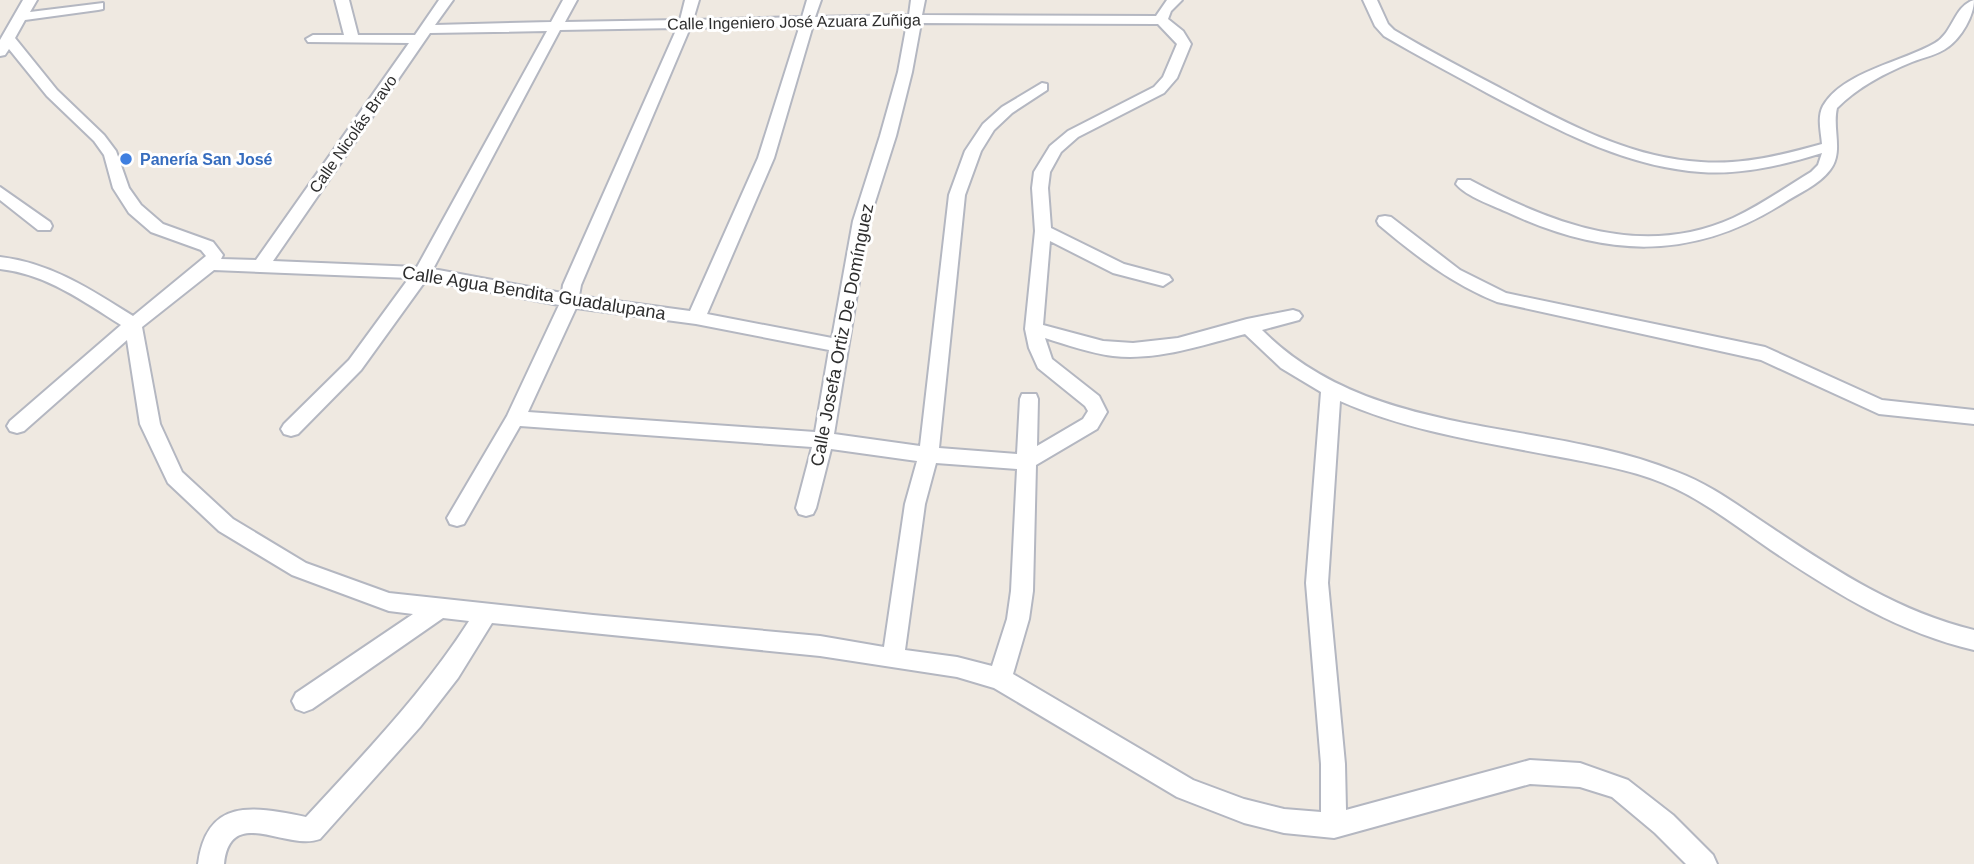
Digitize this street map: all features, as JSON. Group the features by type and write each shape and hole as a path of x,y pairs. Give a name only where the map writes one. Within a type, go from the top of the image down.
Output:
{"street":[{"path":"17,426 133,324 210,264 215,255 207,246 157,228 135,209 121,188 111,154 99,138 4,46 30,0"},
{"path":"342,0 352,39"},
{"name":"Calle Nicolás Bravo","path":"260,268 446,0"},
{"path":"291,429 355,365 422,273 570,0"},
{"path":"457,518 515,418 570,300 572,285 685,24 692,0"},
{"path":"696,318 766,158 814,0"},
{"name":"Calle Josefa Ortiz De Domínguez","path":"806,508 823,440 861,221 905,72 918,0"},
{"path":"515,418 823,440 929,455 1026,462 1090,424 1098,412 1092,401 1044,363 1034,329 1043,231 1040,188 1042,172 1055,149 1082,129 1149,97 1170,78 1184,44 1178,34 1161,20 1165,9 1175,0"},
{"path":"1370,0 1382,26 1389,33 1555,124 1633,156 1684,166 1758,166 1796,159 1830,146"},
{"path":"20,17 98,6"},
{"path":"1464,184 1525,217 1573,233 1640,243 1691,238 1739,222 1817,175 1828,165 1830,146 1827,117 1836,100 1886,70 1940,46 1958,30 1971,10"},
{"name":"Calle Ingeniero José Azuara Zuñiga","path":"313,39 556,27 808,20 1161,20"},
{"path":"893,659 915,504 929,455 952,225 962,175 980,138 996,119 1042,87"},
{"path":"0,192 44,226"},
{"path":"1385,221 1451,274 1469,285 1503,298 1765,354 1880,407 1974,417"},
{"path":"1043,231 1119,269 1163,280"},
{"path":"0,263 16,263 58,280 133,324 150,424 175,477 226,525 299,569 389,602 820,646 957,667 1000,679 1186,789 1244,811 1271,817 1334,826 1530,772 1580,775 1619,788 1664,824 1704,864"},
{"name":"Calle Agua Bendita Guadalupana","path":"210,264 422,273 570,300 696,318 840,346"},
{"path":"1034,329 1114,349 1133,349 1168,346 1293,316"},
{"path":"1247,325 1280,358 1331,390 1390,411 1591,454 1671,478 1711,498 1864,596 1936,630 1974,640"},
{"path":"1331,390 1317,583 1333,764 1334,826"},
{"path":"1000,679 1018,619 1022,591 1030,399"},
{"path":"304,701 441,607"},
{"path":"211,864 215,839 231,824 245,820 311,830 411,719 450,671 485,613"}],"place":[{"name":"Panería San José","path":"126,159"}]}
